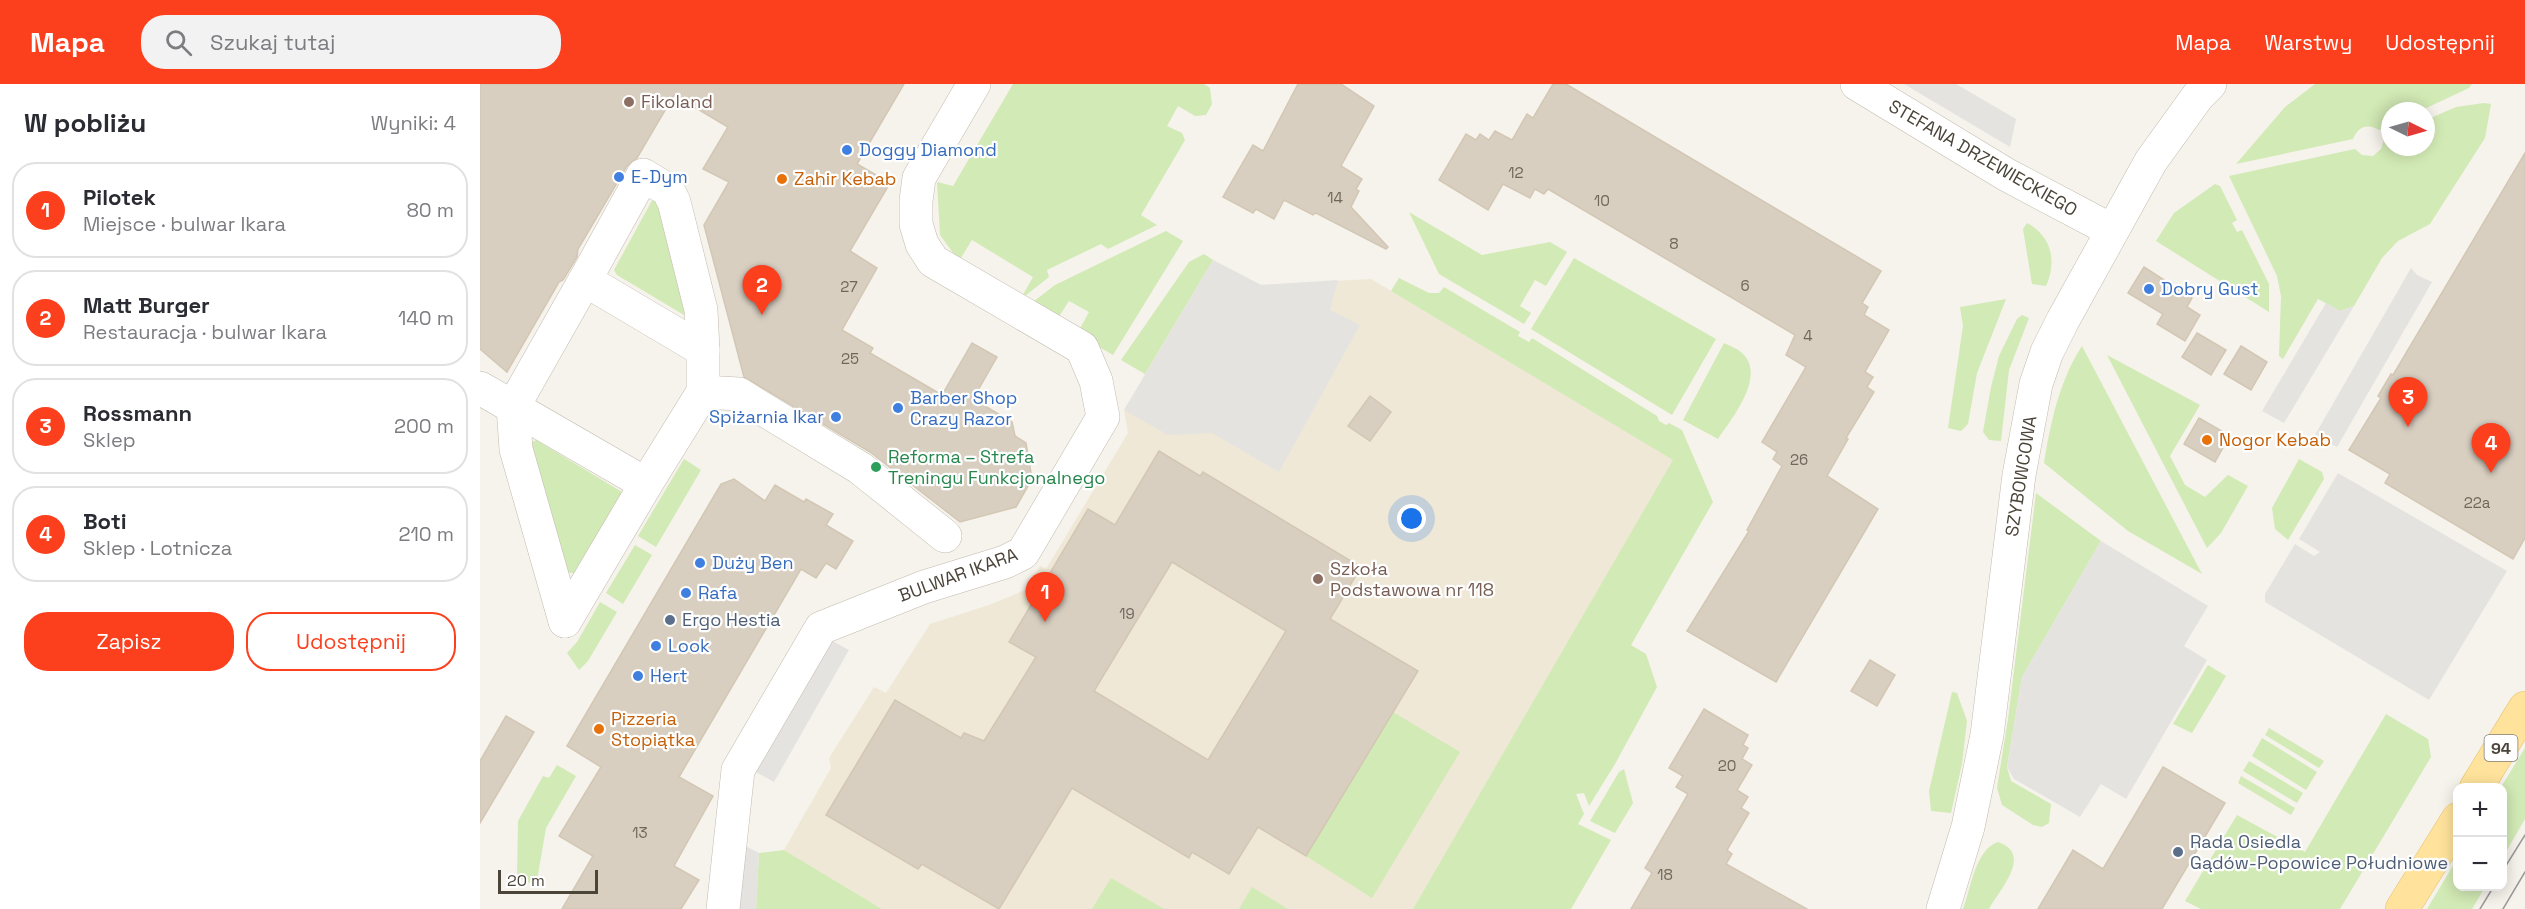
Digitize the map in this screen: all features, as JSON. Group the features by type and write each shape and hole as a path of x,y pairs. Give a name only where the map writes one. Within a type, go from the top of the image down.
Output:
{"main road":[{"name":"94","path":"2479,783 2525,708"},
{"path":"2402,909 2453,826"}],"street":[{"name":"BULWAR IKARA","path":"723,909 738,770 821,628 924,587 1005,562 1023,553 1103,417 1096,381 1082,348 933,261 922,244 916,224 919,178 974,84"},
{"name":"STEFANA DRZEWIECKIEGO","path":"1857,84 2007,175 2111,230"},
{"name":"SZYBOWCOWA","path":"1942,909 1968,827 1987,735 2019,475 2036,384 2047,352 2111,230 2151,161 2198,96 2210,84"},
{"path":"643,175 668,190 674,202 701,310 703,350 703,392 565,621 516,449 513,407 643,175"},
{"path":"585,280 703,350"},
{"path":"480,388 646,484"},
{"path":"703,392 740,394 860,468 945,536"}],"shaded area":[{"path":"1904,84 1956,84 2016,119 2010,147"},
{"name":"Szkoła Podstawowa nr 118","path":"1213,260 1261,285 1371,279 1674,460 1413,909 882,909 784,850 831,768 829,758 874,687 886,693 930,624 989,605 1025,590 1040,566 1046,569 1128,433 1124,410"},
{"path":"1213,260 1261,285 1338,280 1330,310 1360,325 1279,472 1212,433 1168,435 1124,410"},
{"path":"2411,268 2417,275 2432,282 2337,447 2315,435"},
{"path":"2326,303 2340,311 2354,306 2284,423 2262,411"},
{"path":"2338,473 2507,571 2429,700 2265,602 2265,594 2295,544 2314,556 2320,552 2299,539"},
{"path":"2101,541 2208,606 2184,646 2207,660 2126,799 2101,784 2080,817 2014,779 2007,767 2022,677"},
{"path":"827,638 849,650 774,782 752,770"},
{"path":"740,843 759,853 756,909 733,909"}],"green space":[{"path":"1013,84 1204,84 1210,88 1212,104 1206,115 1195,116 1178,106 1167,126 1182,133 1185,140 1141,215 1157,225 1108,249 1101,244 1047,270 1049,277 1020,300 1033,277 972,240 959,261 940,235 937,182 953,186"},
{"path":"2315,84 2472,84 2469,88 2435,104 2435,102 2381,102 2381,129 2363,127 2353,139 2236,164 2285,107"},
{"path":"2491,104 2485,138 2430,224 2398,241 2382,258 2354,306 2340,311 2318,299 2283,359 2279,356 2281,296 2277,276 2229,176 2355,149 2362,155 2373,156 2381,149 2381,156 2435,156 2435,116 2456,107"},
{"path":"2215,184 2220,186 2237,220 2232,223 2237,232 2242,230 2269,284 2269,312 2156,241 2174,213"},
{"path":"655,195 688,315 684,315 617,275 614,270"},
{"path":"1409,212 1482,255 1550,242 1567,252 1546,286 1535,280 1520,306 1531,313 1524,324 1439,274"},
{"path":"2027,223 2042,235 2050,250 2051,268 2046,286 2032,284 2023,229"},
{"path":"1166,231 1183,241 1113,355 1077,334 1089,312 1069,301 1056,321 1029,305 1055,285"},
{"path":"1204,254 1213,260 1145,374 1121,360 1189,262"},
{"path":"1574,258 1716,339 1672,415 1531,329"},
{"path":"1399,278 1429,293 1439,293 1444,287 1520,332 1518,336 1529,342 1532,338 1657,416 1659,421 1682,430 1713,502 1631,645 1646,654 1657,687 1589,806 1584,793 1576,794 1584,814 1578,824 1611,840 1571,909 1413,909 1673,460 1391,291"},
{"path":"2006,299 1977,373 1968,424 1961,431 1948,428 1963,326 1960,307"},
{"path":"2022,315 2029,318 2009,370 2001,441 1989,440 1983,432 1999,356 2017,319"},
{"path":"1724,343 1741,352 1748,361 1751,372 1745,396 1718,439 1683,420"},
{"path":"2082,346 2202,574 2128,531 2044,463 2057,402 2074,359"},
{"path":"2107,355 2200,405 2170,456 2185,485 2205,497 2228,475 2248,486 2221,533 2207,548"},
{"path":"536,440 627,495 577,573 570,573 563,567 528,445"},
{"path":"684,459 701,470 656,547 638,536"},
{"path":"2299,459 2322,472 2324,479 2288,540 2275,529 2272,508"},
{"path":"2036,493 2101,541 2022,677 2007,767 2011,781 2051,804 2049,823 2042,827 2033,825 2002,805 1997,788 2008,719"},
{"path":"635,545 652,555 623,604 606,593"},
{"path":"600,602 617,612 588,661 579,670 567,653 577,642"},
{"path":"2208,665 2226,676 2192,733 2173,724"},
{"path":"1952,692 1957,693 1967,721 1962,764 1951,813 1931,811 1929,791"},
{"path":"1393,712 1460,752 1372,898 1306,856"},
{"path":"2386,714 2428,739 2431,757 2340,909 2201,909 2185,901 2237,815 2305,852"},
{"path":"2269,728 2324,761 2319,768 2265,735"},
{"path":"2262,738 2317,772 2306,790 2252,756"},
{"path":"2525,748 2525,819 2507,850 2507,783 2503,783"},
{"path":"2249,761 2303,793 2297,803 2243,771"},
{"path":"557,765 576,776 546,828 536,886 517,877 518,821 543,776 549,778"},
{"path":"1624,769 1633,803 1615,833 1590,821 1619,772"},
{"path":"2241,776 2295,808 2291,815 2238,783"},
{"path":"1998,842 2008,847 2013,855 2014,863 2006,882 1989,909 1963,909 1979,861 1990,846"},
{"path":"784,850 882,909 756,909 759,853"},
{"path":"2453,866 2453,891 2483,891 2472,909 2427,909"},
{"path":"1111,878 1164,909 1092,909"},
{"path":"1252,887 1288,909 1239,909"}],"building":[{"path":"480,84 904,84 857,164 890,183 850,251 877,268 842,330 873,348 870,353 942,395 972,343 997,357 973,399 1012,422 1015,436 1026,443 1032,479 1016,507 960,522 870,452 744,377 704,225 729,182 703,169 728,127 674,95 637,158 627,166 578,249 577,257 563,280 559,282 507,372 480,349"},
{"path":"1298,84 1341,84 1374,106 1341,166 1362,179 1356,189 1359,191 1351,207 1388,247 1386,249 1316,213 1313,215 1284,200 1274,219 1256,209 1253,213 1223,197 1253,145 1263,151"},
{"path":"1553,84 1566,84 1881,271 1862,303 1868,307 1864,315 1889,330 1865,372 1873,377 1867,387 1874,392 1846,438 1848,439 1827,476 1878,509 1776,682 1687,631 1749,531 1747,530 1782,466 1773,459 1777,452 1762,442 1806,367 1786,355 1795,335 1548,189 1544,194 1535,189 1530,198 1503,184 1488,210 1439,180 1466,134 1476,140 1480,134 1489,140 1495,131 1512,140 1527,114 1533,118"},
{"path":"2525,153 2525,538 2513,559 2385,483 2390,474 2349,450 2381,398 2378,396 2391,374 2393,375"},
{"path":"2144,267 2192,298 2187,307 2200,315 2185,341 2157,324 2163,314 2128,293"},
{"path":"2197,333 2226,350 2211,375 2182,357"},
{"path":"2241,346 2267,362 2251,390 2224,374"},
{"path":"1370,396 1391,412 1370,441 1348,426"},
{"path":"2199,418 2225,433 2225,444 2215,462 2184,444"},
{"path":"1159,451 1200,476 1203,472 1361,567 1330,619 1418,671 1306,856 1258,827 1229,874 1192,852 1189,858 1072,788 999,909 922,864 918,869 826,815 895,700 961,738 964,733 984,741 1036,657 1009,642 1088,509 1115,525","holes":["1172,562 1286,631 1208,760 1094,691"]},
{"path":"734,479 765,501 775,485 804,502 806,499 833,514 826,525 853,541 836,569 826,563 816,578 801,569 679,777 713,796 674,866 699,880 681,909 562,909 593,856 559,836 601,767 567,746 721,484"},
{"path":"1870,660 1895,675 1877,706 1851,691"},
{"path":"1704,709 1748,735 1743,745 1748,748 1742,759 1752,765 1737,790 1748,797 1741,808 1749,813 1727,850 1732,854 1726,864 1807,909 1631,909 1652,873 1645,868 1688,794 1676,787 1683,776 1669,768"},
{"path":"506,716 534,732 480,823 480,761"},
{"path":"2163,767 2225,803 2162,909 2038,909 2073,850 2103,869"}],"tram line":[{"path":"2507,864 2525,835"},
{"path":"2503,909 2525,872"},
{"path":"2480,909 2491,891"}],"place":[{"name":"Fikoland","path":"629,102"},
{"name":"Doggy Diamond","path":"847,150"},
{"name":"E-Dym","path":"619,177"},
{"name":"Zahir Kebab","path":"782,179"},
{"name":"Dobry Gust","path":"2149,289"},
{"name":"Matt Burger","path":"762,315"},
{"name":"Barber Shop Crazy Razor","path":"898,408"},
{"name":"Spiżarnia Ikar","path":"836,417"},
{"name":"Rossmann","path":"2408,427"},
{"name":"Nogor Kebab","path":"2207,440"},
{"name":"Reforma – Strefa Treningu Funkcjonalnego","path":"876,467"},
{"name":"Boti","path":"2491,473"},
{"name":"Duży Ben","path":"700,563"},
{"name":"Szkoła Podstawowa nr 118","path":"1318,579"},
{"name":"Rafa","path":"686,593"},
{"name":"Ergo Hestia","path":"670,620"},
{"name":"Pilotek","path":"1045,622"},
{"name":"Look","path":"656,646"},
{"name":"Hert","path":"638,676"},
{"name":"Pizzeria Stopiątka","path":"599,729"},
{"name":"Rada Osiedla Gądów-Popowice Południowe","path":"2178,852"}]}
